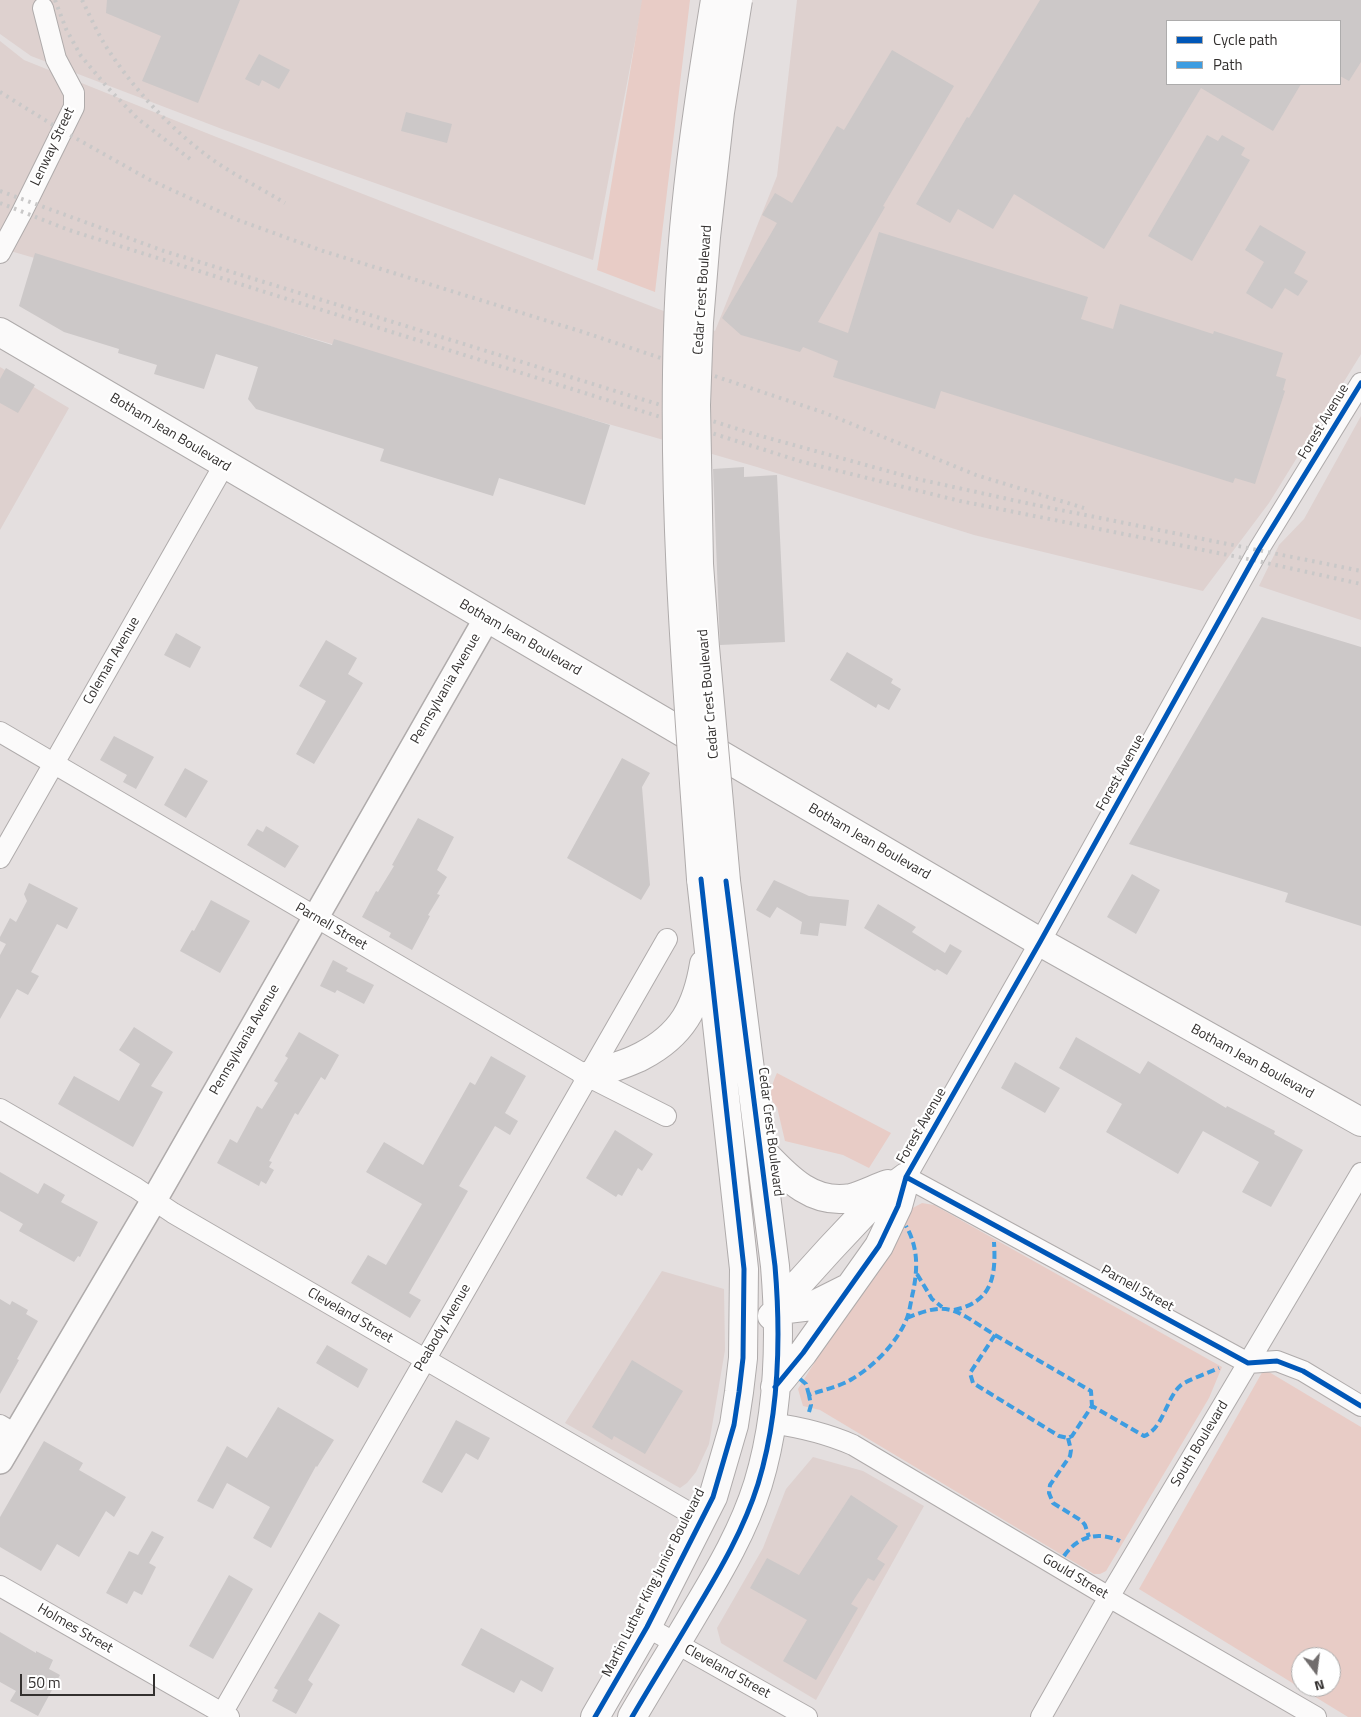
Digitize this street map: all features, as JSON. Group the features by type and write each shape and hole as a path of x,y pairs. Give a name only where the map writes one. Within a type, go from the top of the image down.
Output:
{"main road":[{"name":"Cedar Crest Boulevard","path":"715,0 697,114 683,247 678,330 677,500 681,597 714,880 762,1151 779,1310 775,1387"},
{"name":"Cedar Crest Boulevard","path":"738,0 720,112 706,236 699,322 696,405 699,564 705,647 714,880 708,943 744,1269 744,1339"},
{"name":"Botham Jean Boulevard","path":"0,332 1040,942 1361,1122"},
{"path":"587,1076 642,1056 664,1041 682,1024 693,1007 700,986 708,943"},
{"path":"762,1151 792,1182 809,1193 830,1198 851,1198 906,1177"},
{"path":"632,1717 732,1547 758,1485 771,1423 775,1387 803,1353 879,1246 898,1206 906,1177"},
{"path":"744,1339 779,1310 792,1290 879,1197 906,1177"},
{"path":"744,1269 758,1289 779,1310"},
{"path":"779,1310 812,1306 851,1287"},
{"name":"Martin Luther King Junior Boulevard","path":"595,1717 647,1627 713,1497 734,1425 744,1339"}],"street":[{"name":"Lenway Street","path":"0,253 74,107 74,93 56,58 43,8"},
{"name":"Forest Avenue","path":"906,1177 1040,942 1259,549 1361,383"},
{"name":"Coleman Avenue","path":"0,858 224,465"},
{"name":"Pennsylvania Avenue","path":"0,1460 8,1429 154,1200 314,917 487,618"},
{"name":"Parnell Street","path":"0,732 587,1076 666,1116"},
{"name":"Peabody Avenue","path":"224,1716 425,1360 667,939"},
{"name":"Cleveland Street","path":"0,1109 136,1188 173,1213 702,1520"},
{"name":"South Boulevard","path":"1042,1717 1109,1597 1361,1173"},
{"name":"Parnell Street","path":"906,1177 1248,1363"},
{"path":"1248,1363 1277,1361 1303,1371 1361,1406"},
{"name":"Gould Street","path":"771,1423 802,1427 834,1436 853,1445 1316,1717"},
{"name":"Holmes Street","path":"0,1586 224,1716"},
{"name":"Cleveland Street","path":"647,1627 807,1717"}],"shaded area":[{"path":"0,0 643,0 593,260 222,129 31,56 0,34"},
{"path":"642,0 690,0 655,292 597,270"},
{"path":"797,0 1361,0 1361,354 1269,503 1203,591 974,535 757,467 0,248 0,41 24,60 715,331 777,176"},
{"path":"0,367 69,408 0,530"},
{"path":"1361,416 1361,620 1259,586 1279,545 1304,519"},
{"path":"777,1073 891,1133 869,1168 843,1155 785,1141 777,1107 771,1095"},
{"path":"922,1203 934,1205 1222,1367 1209,1398 1106,1571 1100,1574 1094,1574 820,1410 803,1406 798,1389 909,1210"},
{"path":"662,1271 724,1289 725,1350 709,1444 696,1472 680,1488 565,1423"},
{"path":"1264,1369 1361,1427 1361,1717 1348,1717 1315,1697 1341,1697 1341,1647 1291,1647 1291,1682 1139,1589"},
{"path":"813,1457 863,1471 924,1506 816,1700 721,1643 717,1628 763,1548 786,1489"}],"building":[{"path":"107,0 240,0 198,103 142,81 161,36 106,13"},
{"path":"1040,0 1361,0 1361,62 1349,81 1341,77 1341,20 1166,20 1166,85 1300,85 1273,131 1201,88 1104,249 1014,194 993,229 958,209 950,223 916,204 967,117 969,118"},
{"path":"892,50 954,86 883,206 885,207 818,322 848,333 879,232 1088,297 1081,319 1113,329 1120,304 1213,334 1214,331 1283,353 1276,376 1286,379 1283,390 1285,391 1255,484 1235,478 1233,483 941,391 935,409 833,377 838,361 803,347 800,352 741,335 722,318 777,223 762,215 775,193 792,203 837,126 844,130"},
{"path":"259,54 290,70 279,89 262,80 259,86 245,79"},
{"path":"406,112 452,124 447,143 401,131"},
{"path":"1207,135 1218,141 1222,135 1245,148 1241,155 1250,160 1192,261 1148,236"},
{"path":"1260,225 1306,252 1294,273 1308,281 1298,296 1285,288 1272,309 1246,293 1264,262 1245,250"},
{"path":"35,253 332,345 334,339 610,425 585,505 499,478 493,496 380,461 384,449 256,409 248,399 258,367 216,354 204,389 154,374 157,365 118,353 119,349 64,332 19,306"},
{"path":"6,368 35,385 18,413 0,403 0,379"},
{"path":"744,467 744,477 777,475 785,642 720,645 713,469"},
{"path":"1262,617 1361,647 1361,926 1285,902 1288,893 1129,844"},
{"path":"176,633 201,647 190,668 164,655"},
{"path":"326,640 357,658 348,674 363,683 314,764 296,754 326,701 299,686"},
{"path":"847,652 893,679 891,683 901,689 889,710 878,704 876,708 830,680"},
{"path":"114,736 154,757 136,789 123,782 127,775 100,760"},
{"path":"622,758 650,773 642,787 650,885 641,900 567,858"},
{"path":"185,768 208,781 186,818 164,805"},
{"path":"418,818 454,837 437,870 447,877 437,894 440,895 428,915 430,916 412,950 389,937 391,933 362,917 376,891 378,892 394,866 392,865"},
{"path":"266,826 299,846 285,868 247,845 257,829 263,832"},
{"path":"1132,874 1160,890 1136,934 1107,917"},
{"path":"774,880 809,896 849,900 846,926 820,923 818,936 800,934 802,922 777,907 770,918 756,910"},
{"path":"29,883 78,908 67,929 57,924 31,972 39,976 28,995 17,989 0,1019 0,955 6,944 0,941 0,937 10,918 16,922 27,901 24,894"},
{"path":"211,900 250,921 220,973 180,951 192,930 194,931"},
{"path":"878,904 916,927 912,932 945,953 950,944 962,951 947,975 937,969 935,971 864,928"},
{"path":"333,960 348,968 346,971 374,985 364,1004 337,990 335,993 320,986"},
{"path":"134,1027 173,1052 151,1086 163,1092 133,1147 58,1104 74,1076 119,1101 140,1064 119,1050"},
{"path":"299,1032 339,1055 325,1080 321,1077 298,1115 295,1113 269,1161 272,1162 269,1167 274,1170 266,1184 261,1181 259,1186 217,1163 230,1139 237,1143 257,1106 262,1109 278,1083 274,1081 288,1058 285,1056"},
{"path":"1076,1037 1140,1074 1148,1061 1226,1108 1227,1106 1275,1131 1274,1134 1303,1150 1271,1207 1242,1192 1259,1162 1203,1131 1178,1174 1106,1132 1122,1104 1059,1068"},
{"path":"491,1056 526,1076 505,1113 518,1121 510,1135 495,1126 459,1186 468,1191 409,1293 421,1300 410,1318 351,1283 368,1255 386,1265 422,1204 366,1172 384,1142 423,1165 470,1082 475,1085"},
{"path":"1015,1062 1060,1088 1045,1113 1001,1088"},
{"path":"615,1130 653,1154 642,1171 638,1168 622,1196 618,1194 616,1197 586,1178"},
{"path":"0,1172 38,1194 44,1183 65,1195 61,1202 98,1222 80,1257 78,1256 74,1262 19,1231 23,1224 0,1211"},
{"path":"0,1299 10,1305 12,1301 28,1310 26,1314 38,1321 0,1394"},
{"path":"327,1345 368,1369 358,1388 316,1363"},
{"path":"632,1360 683,1391 645,1454 614,1436 612,1440 592,1427"},
{"path":"278,1407 334,1440 316,1466 271,1548 253,1538 270,1507 227,1483 213,1509 197,1501 227,1446 247,1458"},
{"path":"456,1420 490,1438 478,1460 466,1453 442,1493 422,1482"},
{"path":"44,1441 83,1463 79,1470 126,1497 114,1517 106,1511 79,1557 57,1544 41,1571 0,1547 0,1517"},
{"path":"851,1495 898,1526 877,1559 885,1564 874,1581 868,1578 851,1604 858,1608 816,1680 783,1661 807,1620 750,1588 767,1558 799,1575"},
{"path":"152,1531 164,1537 149,1563 156,1567 142,1595 134,1591 127,1604 106,1593 129,1551 138,1555"},
{"path":"229,1575 253,1589 213,1659 189,1646"},
{"path":"319,1612 340,1625 308,1680 313,1684 296,1714 272,1701 278,1690 274,1688"},
{"path":"481,1628 554,1668 542,1692 521,1680 514,1693 461,1665"},
{"path":"0,1632 36,1653 36,1651 53,1660 49,1669 60,1675 38,1716 10,1701 16,1691 0,1682"}],"railway":[{"path":"55,0 66,29 81,56 108,88 138,119 194,162"},
{"path":"82,0 111,54 133,84 171,125 213,160 285,203"},
{"path":"0,92 61,130 150,180 238,220 323,251 583,332 825,413 976,475 1084,508"},
{"path":"0,191 164,251 754,434 913,478 1026,503 1361,571"},
{"path":"0,203 69,230 803,462 960,501 1253,560 1361,584"}],"marked path":[{"path":"809,1412 811,1405 809,1395 842,1384 860,1374 884,1353 903,1327 910,1308 916,1266 915,1250 906,1226"},
{"path":"954,1310 977,1301 984,1294 993,1276 994,1242"},
{"path":"917,1274 932,1299 942,1307"},
{"path":"907,1318 934,1309 944,1309 962,1315 995,1335 970,1373 973,1383 1059,1436 1068,1438 1072,1436 1092,1406 1144,1436 1156,1427 1171,1398 1180,1386 1219,1368"},
{"path":"995,1335 1091,1391 1092,1406"},
{"path":"800,1379 806,1384 809,1395"},
{"path":"1068,1438 1071,1450 1070,1456 1050,1485 1049,1493 1053,1503 1082,1521 1089,1537"},
{"path":"1064,1556 1076,1544 1089,1537 1104,1536 1120,1541"}],"cycle path":[{"path":"775,1387 803,1353 879,1246 898,1206 906,1177 1040,942 1259,549 1361,383"},
{"path":"595,1717 647,1627 713,1497 734,1425 739,1392 743,1358 744,1269 701,879"},
{"path":"632,1717 714,1580 739,1533 758,1484 765,1458 774,1403 778,1348 775,1266 726,881"},
{"path":"906,1177 1248,1363 1277,1361 1303,1371 1361,1406"}]}
